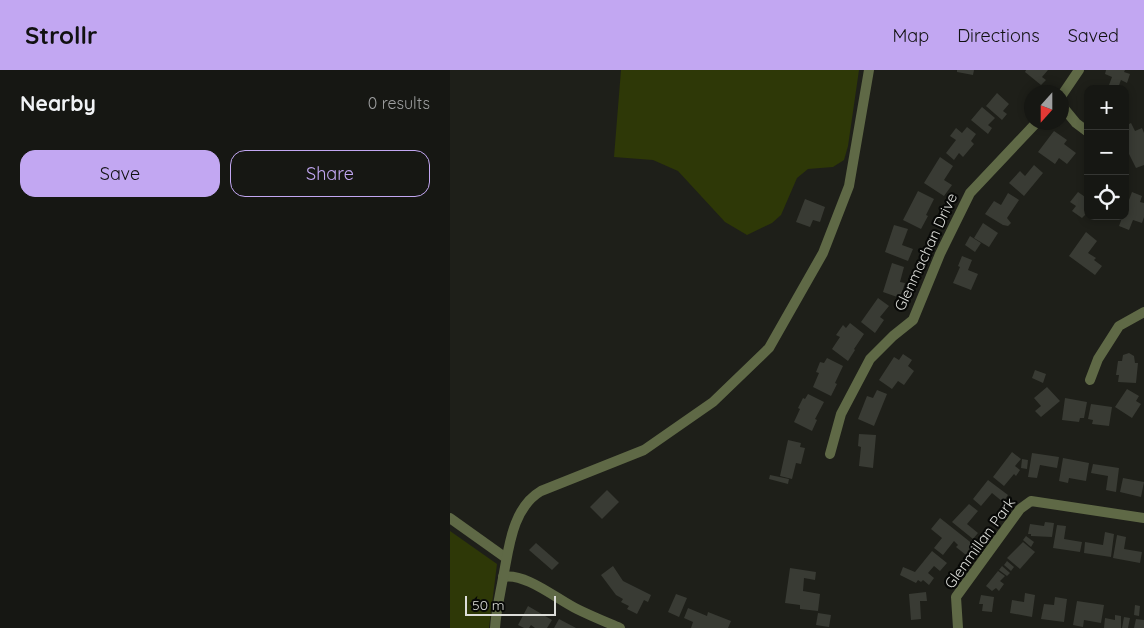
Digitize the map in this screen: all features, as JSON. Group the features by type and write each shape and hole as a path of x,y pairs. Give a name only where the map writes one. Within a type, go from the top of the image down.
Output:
{"street":[{"path":"495,628 497,601 513,531 522,511 532,496 644,450 713,402 769,348 822,253 849,186 869,70"},
{"path":"1069,85 1079,70"},
{"path":"1069,114 1085,130"},
{"name":"Glenmachan Drive","path":"830,454 841,414 870,359 893,336 913,320 940,254 970,193 1029,130"},
{"path":"1090,380 1098,359 1119,326 1144,312"},
{"name":"Glenmillan Park","path":"958,628 956,597 1020,509 1031,500 1144,518"},
{"path":"450,518 506,558"},
{"path":"503,577 508,576 533,583 576,609 620,628"}],"green space":[{"path":"621,70 859,70 848,146 844,160 833,167 808,169 797,178 781,215 772,223 747,235 725,222 678,171 653,160 614,157"},
{"path":"450,531 497,564 489,628 450,628"}],"building":[{"path":"957,70 974,70 973,75 957,72"},
{"path":"1026,70 1048,70 1042,77 1046,80 1041,85 1025,72"},
{"path":"1106,70 1125,70 1124,72 1130,74 1127,83 1121,80 1119,85 1109,85 1112,77 1105,74"},
{"path":"997,93 1009,104 1003,111 1007,114 1002,120 986,106"},
{"path":"982,107 995,118 988,125 992,128 988,134 971,120"},
{"path":"1131,123 1135,131 1142,128 1144,133 1144,165 1136,168 1129,154 1129,124"},
{"path":"967,127 976,134 971,141 974,144 963,157 959,153 954,160 946,153 956,140 950,136 956,128 962,133"},
{"path":"1054,131 1067,140 1064,144 1076,153 1067,164 1059,158 1055,164 1038,152"},
{"path":"940,157 953,166 944,180 952,185 944,196 924,183"},
{"path":"1034,165 1043,173 1024,196 1009,183 1020,171 1025,176"},
{"path":"918,191 934,199 921,229 903,220"},
{"path":"1078,192 1084,196 1084,216 1082,218 1072,211 1076,206 1070,202"},
{"path":"1132,192 1142,196 1140,202 1144,203 1144,217 1142,223 1133,220 1129,230 1119,226 1121,220 1129,220 1129,200"},
{"path":"1008,193 1019,200 1007,218 1011,223 1008,226 985,214 994,201 1001,205"},
{"path":"805,199 825,207 820,222 813,220 810,227 796,222"},
{"path":"983,223 998,233 989,247 974,238"},
{"path":"894,225 908,229 902,245 913,249 908,261 885,252"},
{"path":"1086,232 1097,241 1088,253 1096,258 1094,260 1102,266 1095,275 1069,256"},
{"path":"970,236 981,243 975,252 965,245"},
{"path":"962,256 972,260 968,270 978,274 971,290 953,283 960,267 958,266"},
{"path":"892,263 904,267 900,282 905,283 900,298 883,292"},
{"path":"878,298 889,306 880,317 884,320 875,333 861,322"},
{"path":"850,323 864,334 848,361 832,349 840,337 836,335 843,325 846,328"},
{"path":"1129,353 1134,356 1135,363 1138,363 1136,383 1118,382 1119,375 1116,375 1118,361 1122,361 1123,355"},
{"path":"903,354 912,360 908,366 914,371 904,385 898,381 892,389 879,380 894,357 899,360"},
{"path":"827,358 843,366 831,396 813,387 819,373 816,372 820,362 824,363"},
{"path":"1035,370 1046,374 1043,383 1032,378"},
{"path":"1047,387 1060,401 1041,417 1035,411 1041,406 1034,398"},
{"path":"1127,389 1139,396 1136,401 1141,404 1132,418 1115,407"},
{"path":"877,390 887,394 874,426 858,419 867,396 873,398"},
{"path":"808,394 824,402 815,419 817,420 812,431 794,422 803,398 805,399"},
{"path":"1065,398 1087,402 1084,418 1080,418 1079,422 1062,420"},
{"path":"1091,404 1112,407 1109,426 1092,424 1093,420 1088,419"},
{"path":"859,434 876,435 873,468 859,466 861,447 858,446"},
{"path":"788,440 801,443 800,447 805,448 801,464 796,463 792,479 780,476"},
{"path":"1012,452 1021,459 1015,466 1020,470 1004,486 993,477"},
{"path":"1032,453 1059,457 1057,468 1040,465 1037,478 1028,477"},
{"path":"1063,458 1089,463 1086,481 1069,478 1068,483 1059,481"},
{"path":"1022,459 1028,460 1027,469 1021,468"},
{"path":"1093,464 1119,468 1116,492 1106,490 1108,476 1091,473"},
{"path":"770,475 789,479 788,484 769,479"},
{"path":"1123,478 1144,482 1141,497 1120,492"},
{"path":"988,480 1008,495 1003,502 992,493 981,506 973,499"},
{"path":"607,490 619,502 602,519 590,507"},
{"path":"969,504 978,511 967,524 978,533 973,539 952,522"},
{"path":"940,518 974,545 966,555 956,547 958,545 954,541 943,555 934,548 942,538 931,529"},
{"path":"1045,522 1054,523 1052,537 1031,536 1031,534 1028,534 1030,524 1044,526"},
{"path":"1057,525 1066,526 1064,539 1082,542 1080,552 1053,548"},
{"path":"1105,532 1114,534 1111,557 1084,553 1085,542 1103,545"},
{"path":"1117,535 1126,537 1124,549 1142,552 1140,563 1113,558"},
{"path":"1026,536 1034,542 1031,547 1023,540"},
{"path":"1023,542 1035,552 1020,569 1007,558"},
{"path":"536,543 559,563 552,570 529,550"},
{"path":"932,551 947,563 940,571 934,566 928,573 934,578 929,585 923,580 921,582 918,580 916,583 900,575 903,567 915,572"},
{"path":"1007,561 1014,567 1011,571 1004,565"},
{"path":"613,566 623,581 651,595 648,602 644,600 637,614 627,609 629,606 621,602 623,599 616,595 601,575"},
{"path":"1002,566 1010,573 1007,576 999,570"},
{"path":"790,568 816,572 815,580 804,578 803,591 820,594 818,611 800,609 800,605 785,603"},
{"path":"998,571 1005,576 1000,581 1004,584 999,591 996,588 992,591 986,586"},
{"path":"926,592 927,601 920,601 921,619 911,620 909,594"},
{"path":"1025,593 1035,595 1032,617 1010,613 1012,600 1024,602"},
{"path":"676,594 687,598 679,617 668,612"},
{"path":"981,595 994,597 992,612 982,611 983,604 979,604"},
{"path":"1055,597 1067,599 1064,622 1041,619 1044,604 1054,605"},
{"path":"1077,601 1104,605 1101,623 1084,620 1083,627 1073,625"},
{"path":"1135,605 1140,606 1139,616 1134,615"},
{"path":"528,606 552,620 547,628 535,628 531,625 529,628 524,628 518,625"},
{"path":"688,608 707,616 708,612 731,621 728,628 691,628 693,622 684,618"},
{"path":"818,613 831,615 829,627 816,625"},
{"path":"1115,615 1121,616 1121,628 1104,628 1105,618 1115,620"},
{"path":"1124,617 1130,618 1128,628 1122,628"},
{"path":"559,619 576,628 554,628"},
{"path":"1136,619 1144,620 1144,628 1134,628"}]}
